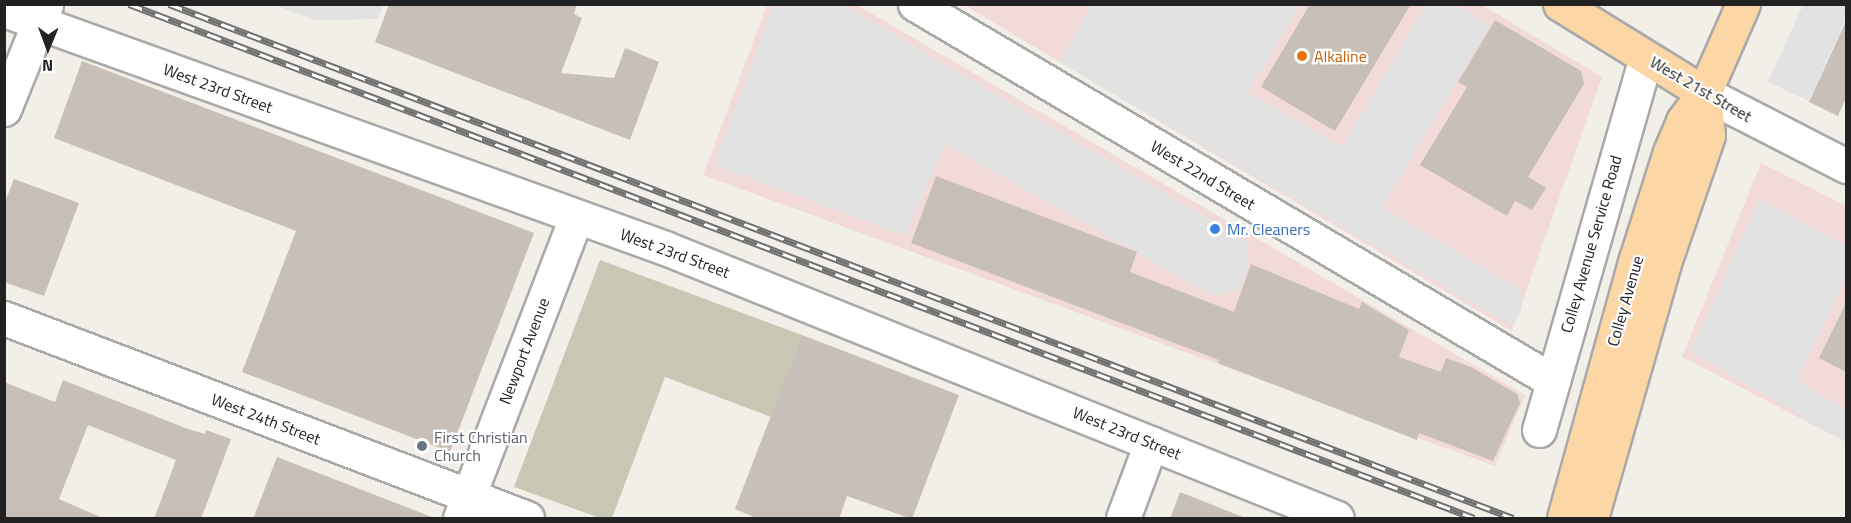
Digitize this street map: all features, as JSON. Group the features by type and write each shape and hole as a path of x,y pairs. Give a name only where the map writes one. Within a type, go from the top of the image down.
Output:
{"main road":[{"name":"West 21st Street","path":"1560,4 1704,93"},
{"name":"Colley Avenue","path":"1564,519 1636,259 1670,152 1683,121 1704,93 1743,4"},
{"name":"Colley Avenue","path":"1591,519 1664,263 1708,135 1704,93"}],"street":[{"name":"West 22nd Street","path":"915,4 1553,381"},
{"name":"West 23rd Street","path":"4,10 43,14 776,291 914,351 1338,519"},
{"path":"4,109 43,14"},
{"name":"Colley Avenue Service Road","path":"1539,430 1646,58"},
{"name":"West 21st Street","path":"1704,93 1846,166"},
{"name":"Newport Avenue","path":"464,507 576,217"},
{"name":"West 24th Street","path":"4,318 464,507 527,519"},
{"path":"1123,519 1151,443"}],"shaded area":[{"path":"383,4 378,19 316,20 274,5"},
{"path":"1093,4 1300,5 1248,92 1342,147 1426,5 1456,5 1490,25 1382,208 1520,289 1522,308 1512,326 1059,62"},
{"path":"767,5 857,5 1525,395 1495,466 703,175"},
{"path":"774,5 843,5 1246,241 1249,266 1239,290 1213,296 945,144 905,236 714,165"},
{"path":"964,5 1482,5 1602,77 1512,331"},
{"path":"1803,5 1846,5 1846,18 1809,101 1768,82"},
{"path":"1761,163 1846,206 1846,442 1682,357"},
{"path":"1759,199 1846,246 1846,277 1797,380 1846,410 1846,442 1691,352"},
{"path":"600,260 802,335 771,417 665,377 612,518 600,518 514,487"}],"building":[{"path":"389,4 577,4 574,14 582,18 561,73 614,78 625,48 659,62 630,140 375,42"},
{"path":"1310,4 1411,4 1335,131 1261,87"},
{"path":"1495,20 1581,71 1584,84 1528,177 1546,188 1532,210 1515,201 1507,216 1420,165 1467,87 1458,82"},
{"path":"1846,21 1846,98 1838,116 1809,102"},
{"path":"82,61 534,233 450,452 242,372 296,231 54,138"},
{"path":"936,176 1137,252 1130,272 1234,312 1251,264 1359,309 1362,302 1409,330 1399,357 1441,372 1446,358 1471,367 1517,394 1520,403 1493,461 1419,433 1417,440 1218,363 1219,360 911,243"},
{"path":"14,179 79,203 44,296 4,282 4,205"},
{"path":"1846,303 1846,372 1819,358"},
{"path":"802,335 959,395 912,519 847,496 839,519 758,519 735,509"},
{"path":"63,380 188,429 205,434 206,430 231,439 201,519 154,519 176,460 88,425 59,499 105,519 4,519 4,382 55,402"},
{"path":"277,457 432,517 432,519 253,519"},
{"path":"1180,492 1243,517 1243,519 1170,519"}],"railway":[{"path":"129,4 1474,518"},
{"path":"169,4 1513,518"}],"place":[{"name":"Alkaline","path":"1302,56"},
{"name":"Mr. Cleaners","path":"1215,229"},
{"name":"First Christian Church","path":"422,446"}]}
